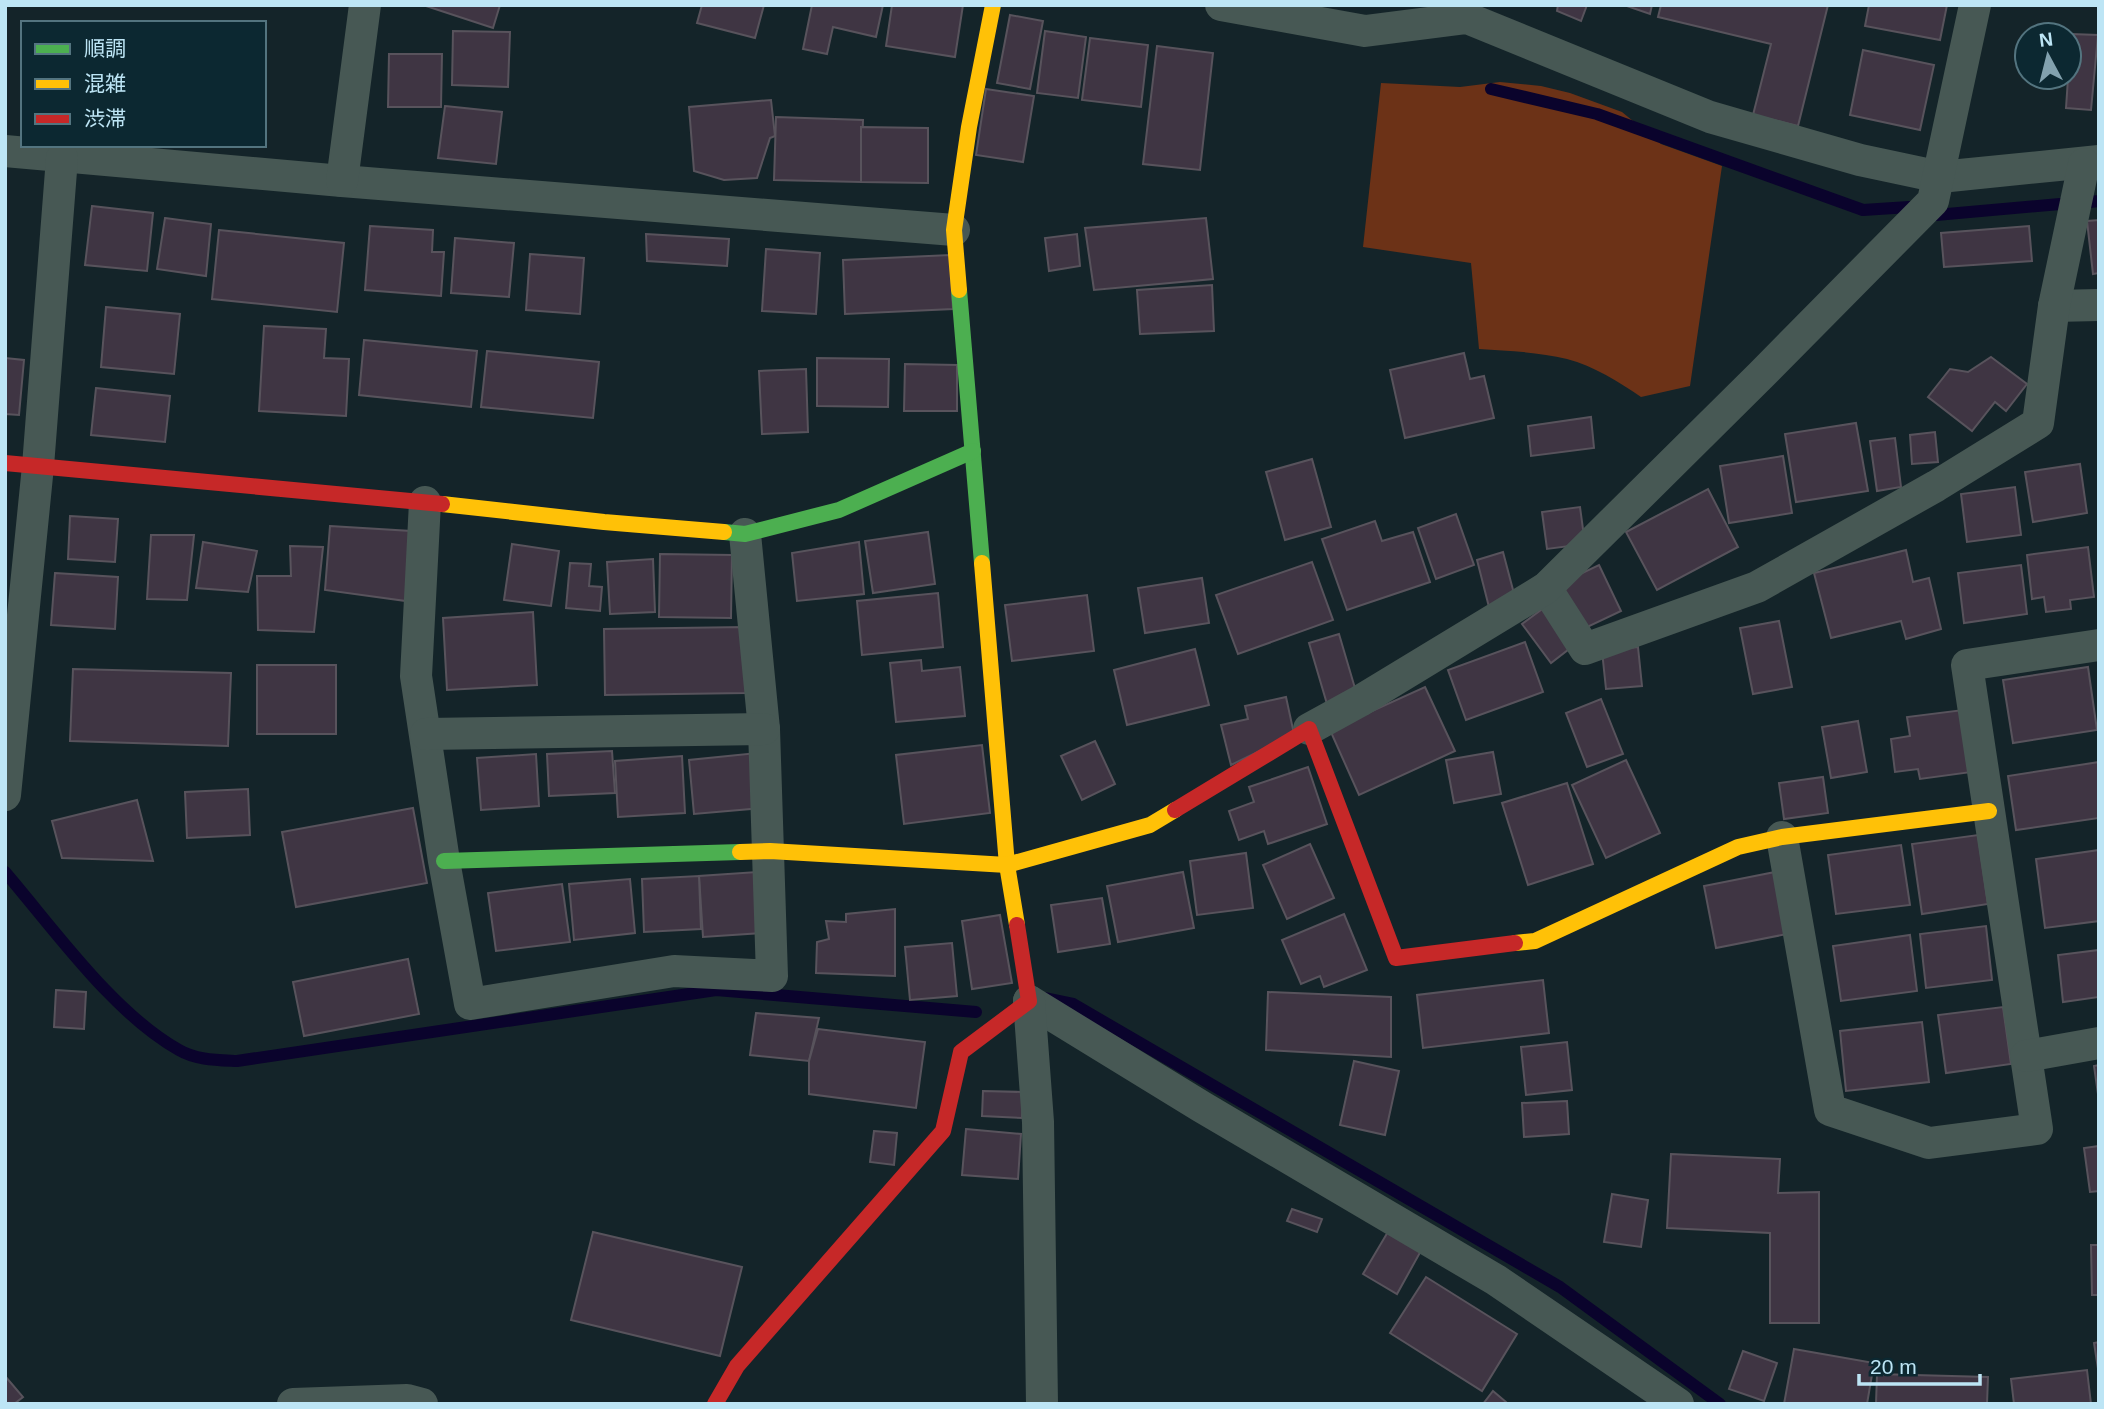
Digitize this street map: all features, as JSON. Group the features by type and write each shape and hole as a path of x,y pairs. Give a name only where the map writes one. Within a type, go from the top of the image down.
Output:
{"street":[{"path":"342,181 365,5"},
{"path":"993,5 969,127 954,230 1007,865 1029,1001 1038,1122 1042,1404"},
{"path":"1221,5 1365,31 1467,18 1710,117 1860,160 1940,177 2091,162 2054,306 2038,423 1936,486 1757,587 1586,649 1546,588"},
{"path":"444,861 769,851 1007,865 1150,825 1546,588 1761,376 1933,201 1975,5"},
{"path":"5,151 62,158 954,230"},
{"path":"5,795 38,466 62,158"},
{"path":"2054,306 2099,305"},
{"path":"5,463 745,534 839,510 973,451"},
{"path":"425,502 416,676 444,861 471,1004 674,971 772,976 764,729 745,534"},
{"path":"1782,837 1830,1110 1929,1143 2037,1129 1967,665 2099,645"},
{"path":"426,734 764,729"},
{"path":"1308,729 1396,958 1535,941 1738,847 1782,837 1989,811"},
{"path":"715,1404 737,1366 943,1130 961,1052 1029,1001"},
{"path":"1029,1001 1202,1107 1496,1280 1678,1404"},
{"path":"2026,1056 2099,1043"},
{"path":"293,1404 407,1400 422,1404"}],"shaded area":[{"path":"1500,82 1541,86 1570,93 1622,112 1661,144 1722,166 1690,386 1641,397 1596,370 1567,359 1534,353 1479,349 1471,263 1363,247 1381,83 1460,87"}],"building":[{"path":"423,5 500,5 493,28"},
{"path":"702,5 764,5 755,38 697,23"},
{"path":"812,5 883,5 876,37 833,27 827,54 803,49"},
{"path":"892,5 963,5 955,57 886,46"},
{"path":"1558,5 1587,5 1581,21 1557,11"},
{"path":"1624,5 1652,5 1650,14"},
{"path":"1661,5 1828,5 1798,126 1753,115 1771,44 1658,17"},
{"path":"1869,5 1947,5 1940,40 1865,26"},
{"path":"1010,15 1043,21 1030,89 997,83"},
{"path":"453,31 510,32 508,87 452,85"},
{"path":"1045,31 1086,37 1078,98 1037,93"},
{"path":"2083,34 2098,35 2091,110 2066,108 2067,91 2083,91"},
{"path":"1090,38 1148,45 1141,107 1082,100"},
{"path":"1157,46 1213,53 1200,170 1143,164"},
{"path":"1863,50 1934,65 1920,130 1850,115"},
{"path":"389,54 442,54 441,107 388,107"},
{"path":"986,89 1034,96 1023,162 976,155"},
{"path":"771,100 775,136 770,138 757,178 724,180 694,171 689,107"},
{"path":"445,106 502,112 496,164 438,158"},
{"path":"776,117 863,120 861,182 774,180"},
{"path":"861,127 928,128 928,183 861,182"},
{"path":"92,206 153,213 147,271 85,265"},
{"path":"165,218 211,224 206,276 157,269"},
{"path":"1206,218 1213,279 1094,290 1085,228"},
{"path":"2099,220 2099,273 2093,274 2087,221"},
{"path":"370,226 433,230 432,252 444,252 441,296 365,290"},
{"path":"2029,226 2032,261 1944,267 1941,233"},
{"path":"219,230 344,243 337,312 212,299"},
{"path":"646,234 729,239 727,266 647,261"},
{"path":"1077,234 1080,266 1049,271 1045,238"},
{"path":"455,238 514,243 509,297 451,293"},
{"path":"766,249 820,253 816,314 762,311"},
{"path":"530,254 584,258 580,314 526,310"},
{"path":"950,255 953,309 845,314 843,260"},
{"path":"1212,285 1214,331 1140,334 1137,290"},
{"path":"106,307 180,314 174,374 101,367"},
{"path":"264,326 326,329 324,358 349,359 346,416 259,411"},
{"path":"364,340 477,351 471,407 359,395"},
{"path":"487,351 599,362 593,418 481,407"},
{"path":"1464,353 1470,379 1484,376 1494,418 1405,438 1390,370"},
{"path":"1991,357 2027,384 2006,411 1995,402 1972,431 1928,397 1950,369 1968,372"},
{"path":"5,358 24,360 19,415 5,414"},
{"path":"817,358 889,359 888,407 817,406"},
{"path":"905,364 957,365 957,411 904,411"},
{"path":"806,369 808,432 762,434 759,371"},
{"path":"96,388 170,396 165,442 91,435"},
{"path":"1591,417 1594,448 1531,456 1528,426"},
{"path":"1856,423 1868,491 1796,502 1785,434"},
{"path":"1935,432 1938,462 1912,464 1910,435"},
{"path":"1895,438 1901,487 1877,491 1870,441"},
{"path":"1783,456 1792,513 1729,523 1720,466"},
{"path":"1312,459 1331,527 1285,540 1266,472"},
{"path":"2080,464 2087,513 2033,522 2025,472"},
{"path":"2015,487 2021,535 1967,542 1961,494"},
{"path":"1708,489 1738,547 1657,590 1626,532"},
{"path":"1580,507 1585,544 1547,549 1542,512"},
{"path":"1456,514 1474,565 1436,579 1418,528"},
{"path":"70,516 118,519 115,562 68,559"},
{"path":"1375,521 1382,541 1413,532 1430,582 1347,610 1322,539"},
{"path":"330,526 411,531 406,601 325,590"},
{"path":"928,532 935,584 873,593 865,541"},
{"path":"151,535 194,535 187,600 147,599"},
{"path":"203,542 257,551 248,592 196,588"},
{"path":"859,542 864,594 797,601 792,553"},
{"path":"512,544 559,551 551,606 504,600"},
{"path":"290,546 323,547 314,632 258,630 257,576 291,576"},
{"path":"2088,547 2094,597 2070,600 2071,609 2046,612 2044,597 2032,599 2027,555"},
{"path":"1906,550 1913,582 1929,578 1941,629 1906,639 1901,621 1831,638 1814,573"},
{"path":"1503,552 1517,605 1490,611 1477,560"},
{"path":"660,554 732,555 731,618 659,617"},
{"path":"653,559 655,612 610,614 607,562"},
{"path":"1312,562 1333,620 1238,654 1216,595"},
{"path":"570,563 591,564 589,586 602,587 600,611 566,608"},
{"path":"1599,565 1621,611 1581,630 1559,584"},
{"path":"2021,565 2027,614 1964,623 1958,573"},
{"path":"55,573 118,577 115,629 51,625"},
{"path":"1202,578 1209,623 1145,633 1138,588"},
{"path":"938,593 943,647 862,655 857,601"},
{"path":"1087,595 1094,651 1012,661 1005,605"},
{"path":"1545,607 1573,646 1551,663 1522,624"},
{"path":"533,612 537,685 447,690 443,618"},
{"path":"1779,621 1792,687 1753,694 1740,628"},
{"path":"745,627 746,693 605,695 604,629"},
{"path":"1339,634 1357,695 1327,704 1309,643"},
{"path":"1525,642 1543,692 1466,720 1448,670"},
{"path":"1638,647 1642,686 1606,689 1602,651"},
{"path":"1195,649 1209,705 1127,725 1114,670"},
{"path":"921,660 922,671 960,667 965,716 896,722 890,663"},
{"path":"257,665 336,665 336,734 257,734"},
{"path":"2088,667 2097,730 2013,743 2003,680"},
{"path":"73,669 231,673 228,746 70,741"},
{"path":"1425,687 1455,751 1359,795 1330,730"},
{"path":"1286,697 1294,734 1231,765 1221,725 1248,719 1245,706"},
{"path":"1601,699 1623,754 1587,767 1566,713"},
{"path":"1971,709 1979,771 1920,779 1918,769 1895,772 1891,739 1910,736 1907,717"},
{"path":"1858,721 1867,772 1831,778 1822,727"},
{"path":"1095,741 1115,784 1082,800 1061,756"},
{"path":"982,745 990,813 904,824 896,755"},
{"path":"612,751 615,793 549,796 547,754"},
{"path":"1493,752 1501,794 1454,803 1446,760"},
{"path":"757,753 762,808 694,814 689,760"},
{"path":"536,754 539,806 481,810 477,758"},
{"path":"682,756 685,813 618,817 615,761"},
{"path":"1626,760 1660,833 1606,858 1572,785"},
{"path":"2099,762 2099,818 2016,830 2008,776"},
{"path":"1308,767 1327,824 1268,844 1264,831 1239,840 1229,811 1254,802 1249,787"},
{"path":"1823,777 1828,813 1784,819 1779,783"},
{"path":"1567,783 1593,864 1528,885 1502,803"},
{"path":"248,789 250,835 187,838 185,792"},
{"path":"137,800 153,861 62,858 52,821"},
{"path":"413,808 427,883 296,907 282,832"},
{"path":"1978,835 1988,904 1922,914 1912,844"},
{"path":"1310,844 1334,898 1287,919 1263,865"},
{"path":"1901,845 1910,905 1836,914 1828,855"},
{"path":"2099,850 2099,921 2045,928 2036,859"},
{"path":"1246,853 1253,908 1197,915 1190,861"},
{"path":"757,872 762,933 703,937 699,876"},
{"path":"1183,872 1194,928 1118,942 1107,886"},
{"path":"1775,872 1787,934 1716,948 1704,886"},
{"path":"699,876 701,929 644,932 642,879"},
{"path":"630,879 635,933 574,940 569,884"},
{"path":"562,884 570,942 496,951 488,893"},
{"path":"1102,898 1110,944 1058,952 1051,905"},
{"path":"895,909 895,976 816,973 817,942 829,939 826,921 846,922 846,914"},
{"path":"1344,914 1367,970 1324,987 1320,976 1301,984 1282,940"},
{"path":"1000,915 1012,983 972,989 962,921"},
{"path":"1986,926 1992,980 1926,988 1920,934"},
{"path":"1910,935 1917,991 1841,1001 1833,946"},
{"path":"952,943 957,996 910,1000 905,947"},
{"path":"2099,950 2099,997 2063,1002 2058,955"},
{"path":"408,959 419,1014 304,1036 293,982"},
{"path":"1543,980 1549,1033 1423,1048 1417,995"},
{"path":"56,990 86,992 84,1029 54,1027"},
{"path":"1268,992 1391,997 1391,1057 1266,1050"},
{"path":"2003,1007 2011,1064 1946,1073 1938,1015"},
{"path":"756,1013 819,1018 809,1061 750,1055"},
{"path":"1922,1022 1929,1082 1846,1091 1840,1031"},
{"path":"818,1029 925,1042 916,1108 809,1094 809,1061"},
{"path":"1567,1042 1572,1090 1526,1095 1521,1047"},
{"path":"1354,1061 1399,1071 1385,1135 1340,1125"},
{"path":"2099,1065 2099,1101 2094,1066"},
{"path":"983,1091 1023,1092 1022,1118 982,1116"},
{"path":"1567,1101 1569,1134 1524,1137 1522,1103"},
{"path":"966,1129 1021,1134 1018,1179 962,1175"},
{"path":"874,1131 897,1133 894,1165 870,1162"},
{"path":"2099,1146 2099,1191 2090,1192 2084,1148"},
{"path":"1671,1154 1780,1159 1778,1193 1819,1192 1819,1323 1770,1323 1770,1233 1667,1228"},
{"path":"1612,1194 1648,1200 1641,1247 1604,1242"},
{"path":"1292,1209 1322,1219 1317,1232 1287,1221"},
{"path":"1389,1230 1422,1249 1397,1294 1363,1274"},
{"path":"593,1232 742,1267 720,1356 571,1320"},
{"path":"2091,1245 2099,1245 2099,1295 2092,1295"},
{"path":"1426,1277 1517,1334 1482,1391 1390,1333"},
{"path":"2099,1342 2099,1375 2094,1343"},
{"path":"1794,1349 1874,1363 1867,1404 1784,1404"},
{"path":"1743,1351 1777,1363 1764,1401 1729,1389"},
{"path":"2087,1370 2091,1404 2014,1404 2011,1379"},
{"path":"1877,1374 1988,1377 1987,1404 1876,1404"},
{"path":"5,1376 23,1397 14,1404 5,1404"},
{"path":"1493,1391 1506,1402 1505,1404 1483,1404"}],"waterway":[{"path":"1491,89 1597,114 1863,210 1909,207"},
{"path":"2090,202 2099,201"},
{"path":"1936,215 2060,204"},
{"path":"5,872 86,968 131,1015 179,1050 207,1059 237,1061 716,990 976,1012"},
{"path":"1044,998 1073,1004 1560,1287 1720,1404"}],"traffic: fast":[{"path":"959,290 982,563"},
{"path":"724,532 745,534 839,510 973,451"},
{"path":"444,861 740,852"}],"traffic: slow":[{"path":"959,290 954,230 969,127 993,5"},
{"path":"442,504 724,532"},
{"path":"982,563 1007,865 1017,925"},
{"path":"740,852 770,851 1007,865 1150,825 1175,810"},
{"path":"1515,943 1535,941 1738,847 1782,837 1989,811"}],"traffic: jam":[{"path":"5,463 442,504"},
{"path":"1175,810 1309,729 1396,958 1515,943"},
{"path":"715,1404 737,1366 943,1131 961,1052 1029,1001 1017,925"}]}
